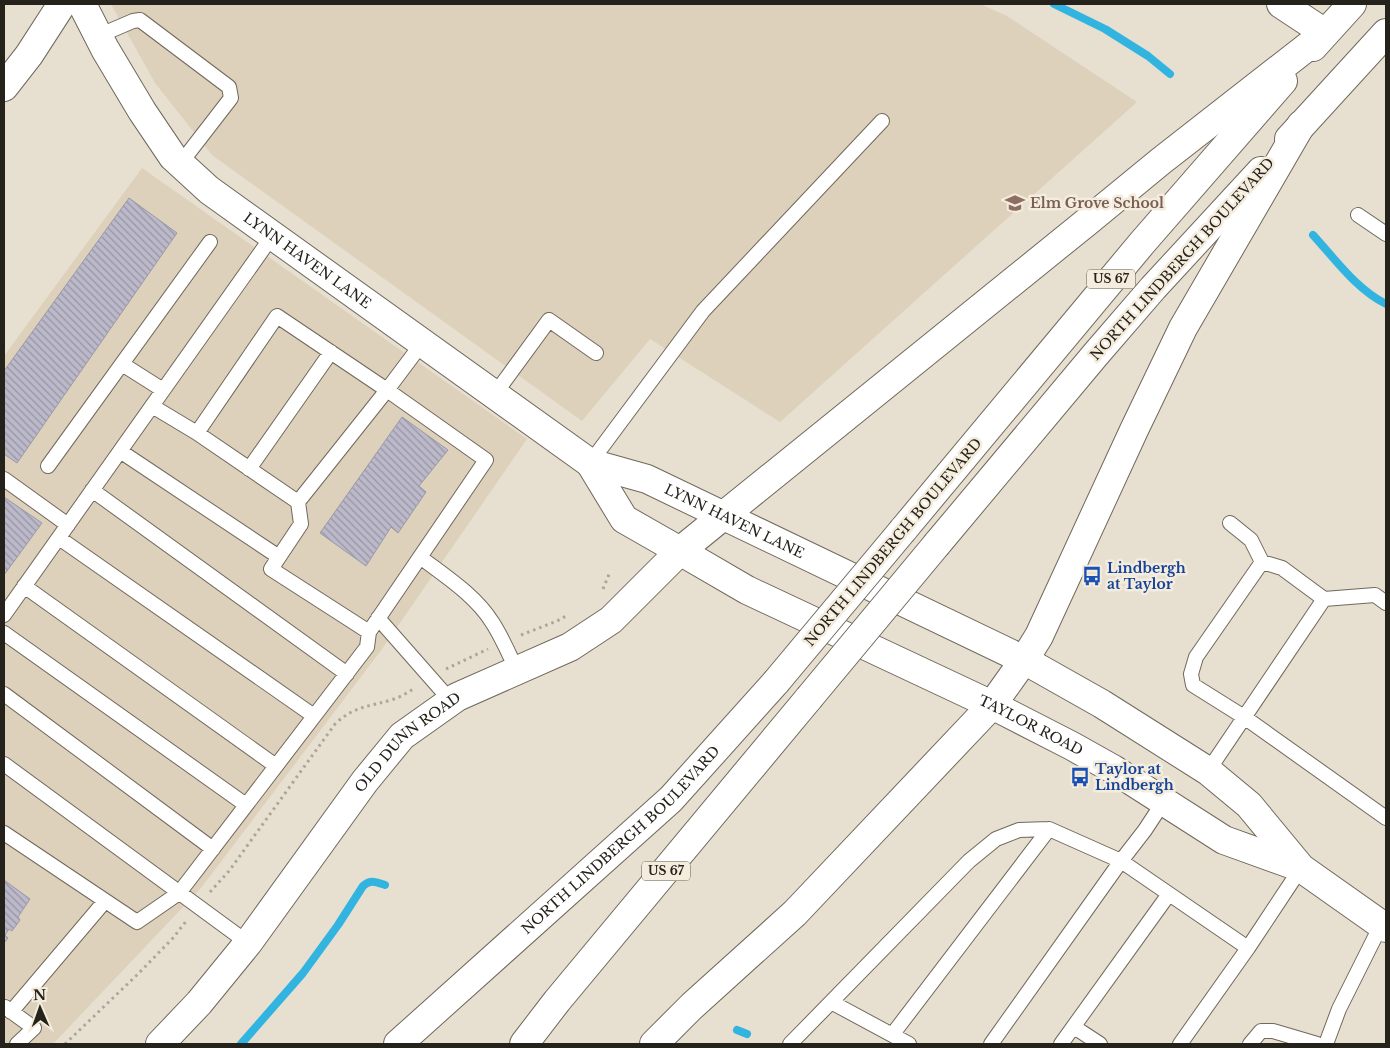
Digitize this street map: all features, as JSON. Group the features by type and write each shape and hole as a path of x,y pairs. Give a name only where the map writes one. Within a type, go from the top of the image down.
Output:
{"main road":[{"path":"4,87 29,55 62,4"},
{"name":"LYNN HAVEN LANE","path":"82,4 98,36 142,112 172,157 209,190 590,463 647,479 876,589"},
{"path":"1281,4 1325,32"},
{"name":"NORTH LINDBERGH BOULEVARD","path":"398,1044 671,799 776,682 1129,258 1325,32 1352,4"},
{"name":"OLD DUNN ROAD","path":"160,1044 199,1004 248,943 365,781 402,736 457,697 570,647 611,620 680,551 1161,161 1325,32"},
{"name":"NORTH LINDBERGH BOULEVARD","path":"524,1044 563,993 1047,412 1153,288 1386,33"},
{"path":"654,1044 692,1006 795,914 992,705 1024,660 1039,636 1183,328 1301,125"},
{"name":"LYNN HAVEN LANE","path":"590,463 624,519 747,590 836,632"},
{"name":"TAYLOR ROAD","path":"876,589 1024,660 1102,704 1208,771 1249,805 1301,868"},
{"name":"TAYLOR ROAD","path":"836,632 992,705 1072,746 1113,769 1224,840 1301,868 1384,926"}],"lane":[{"path":"98,36 133,21 140,20 229,87 231,98 180,164"},
{"path":"590,463 703,311 882,121"},
{"path":"1358,215 1386,234"},
{"path":"4,615 273,235"},
{"path":"48,466 210,242"},
{"path":"4,833 137,922 179,893 368,647 369,632 486,460 277,316 197,433"},
{"path":"496,394 549,320 596,353"},
{"path":"369,632 270,569 301,524 298,502 423,342"},
{"path":"249,468 331,352"},
{"path":"122,364 163,390"},
{"path":"152,406 197,433 298,502"},
{"path":"120,451 278,558"},
{"path":"4,479 68,525"},
{"path":"92,490 347,674"},
{"path":"1230,523 1251,540 1262,562 1282,568 1324,599 1375,595 1386,602"},
{"path":"59,538 314,716"},
{"path":"420,557 457,585 492,620 517,671"},
{"path":"1262,562 1196,657 1191,674 1193,685 1244,717 1386,818"},
{"path":"24,586 276,766"},
{"path":"1208,771 1324,599"},
{"path":"378,618 451,701"},
{"path":"4,633 246,805"},
{"path":"4,694 213,849"},
{"path":"4,764 248,943"},
{"path":"991,1044 1164,801"},
{"path":"790,1044 969,861 996,839 1019,830 1048,829 1121,861 1248,948"},
{"path":"892,1035 1048,829"},
{"path":"1180,1044 1248,948 1301,868"},
{"path":"1061,1044 1170,894"},
{"path":"17,1044 34,1028 7,1009 105,901"},
{"path":"1326,1044 1339,1009 1384,926"},
{"path":"831,1002 908,1044"},
{"path":"1074,1026 1100,1044"},
{"path":"1250,1044 1261,1031 1273,1031 1317,1044"}],"path":[{"path":"597,595 603,590 610,572"},
{"path":"525,634 571,613"},
{"path":"452,665 481,652"},
{"path":"216,885 229,871 335,724 345,714 356,709 396,699 410,691"},
{"path":"65,1044 174,938 181,926"}],"shaded area":[{"path":"111,4 980,4 1007,16 1137,102 780,422 650,339 582,421 212,155 155,83"},
{"path":"142,168 527,439 382,649 201,888 53,1044 4,1044 4,356"}],"building":[{"path":"129,198 177,233 17,463 4,454 4,371"},
{"path":"402,417 448,450 419,486 426,492 398,533 391,527 366,566 320,533"},
{"path":"4,497 42,523 4,575"},
{"path":"4,880 30,899 18,917 20,920 12,931 9,929 5,935 8,938 4,943"}],"waterway":[{"path":"1054,4 1105,29 1148,56 1170,74"},
{"path":"1313,235 1365,291 1386,304"},
{"path":"241,1044 303,973 338,925 363,886 371,882 385,885"},
{"path":"737,1030 747,1034"}],"place":[{"name":"Elm Grove School","path":"1015,203"},
{"name":"Lindbergh at Taylor","path":"1092,576"},
{"name":"Taylor at Lindbergh","path":"1080,777"}]}
